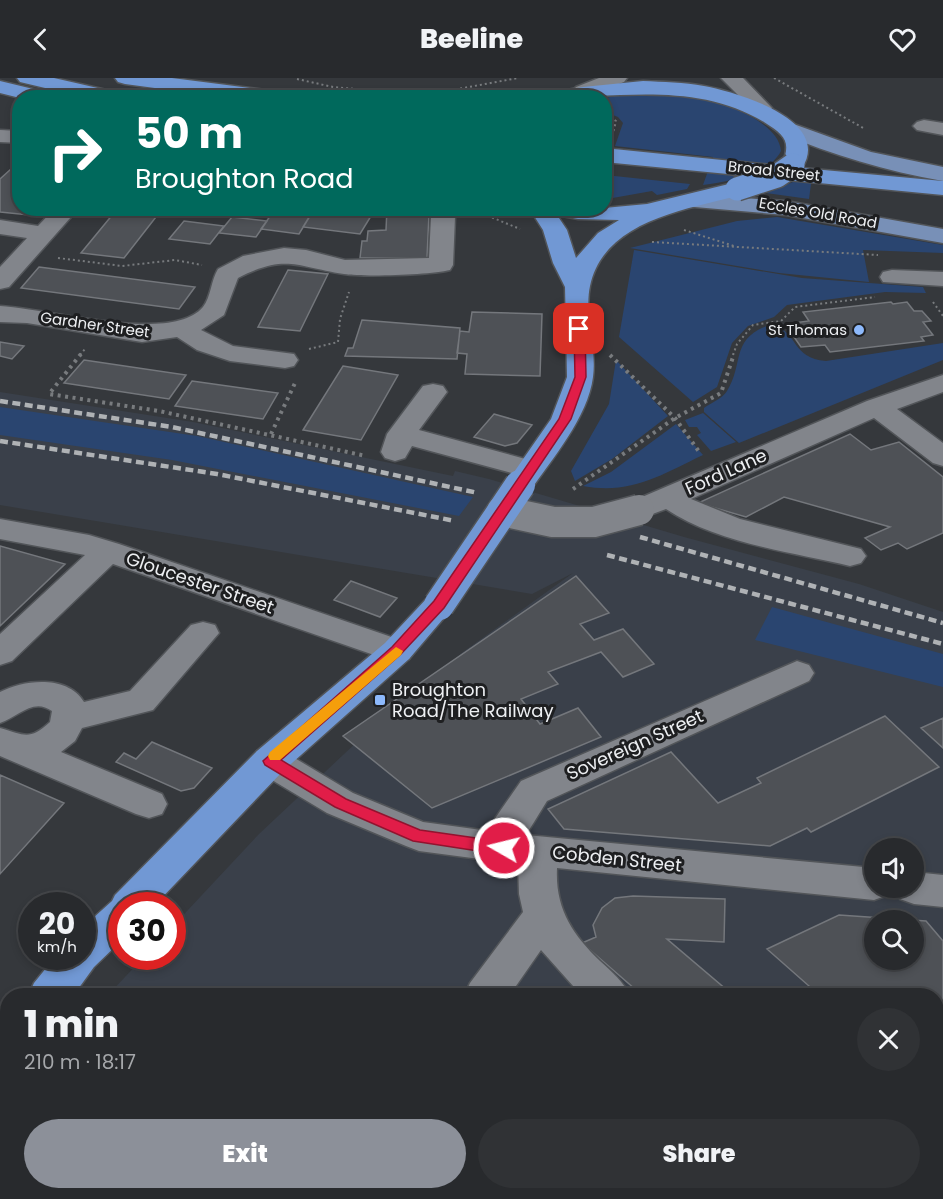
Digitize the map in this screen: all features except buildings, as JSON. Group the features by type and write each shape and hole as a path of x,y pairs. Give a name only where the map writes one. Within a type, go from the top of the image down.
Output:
{"highway":[{"path":"27,78 81,90"},
{"path":"125,78 219,90"},
{"path":"597,90 669,85 710,90 762,108 788,128 798,145 797,159 793,165 777,176 737,189 651,211 612,214"},
{"name":"Broad Street","path":"612,153 943,188"},
{"name":"Broad Street","path":"612,172 943,203"},
{"path":"143,892 270,761 397,651 439,605 565,419 580,377 577,287 588,257 600,243 651,211"},
{"path":"545,216 555,230 565,262 577,287"},
{"path":"68,971 108,929"}],"main road":[{"path":"788,128 886,165 943,174"},
{"name":"Eccles Old Road","path":"691,201 731,201 783,206 943,236"}],"street":[{"path":"586,90 617,78"},
{"path":"731,78 762,108"},
{"path":"0,282 15,259 61,216"},
{"path":"232,272 252,261 284,255 357,267 441,265 444,222 441,216"},
{"path":"0,227 44,234"},
{"name":"Gardner Street","path":"0,314 27,315 142,334 181,328 198,322 215,310 227,274 232,272"},
{"path":"888,286 932,273"},
{"path":"181,328 202,345 216,351 285,360"},
{"name":"Ford Lane","path":"502,511 553,522 594,522 639,510 877,407 943,383"},
{"path":"433,392 426,404 409,419 398,444 525,477"},
{"path":"877,407 943,457"},
{"path":"669,497 682,508 706,519 850,556"},
{"name":"Gloucester Street","path":"0,529 89,545 397,651"},
{"path":"0,653 108,551"},
{"path":"71,718 141,701 203,633"},
{"name":"Sovereign Street","path":"543,916 538,892 509,827 534,791 797,673"},
{"path":"0,710 19,697 32,693 52,694 62,698 70,709 71,718 62,734 51,742 31,749 9,745"},
{"path":"9,745 149,804"},
{"name":"Cobden Street","path":"270,761 340,803 418,836 521,850 864,883"},
{"path":"924,889 943,891"},
{"path":"491,988 543,916 564,952 601,988"}],"path":[{"path":"292,78 333,87 368,90"},
{"path":"452,90 518,78"},
{"path":"774,78 867,129"},
{"path":"612,119 616,121 612,133"},
{"path":"489,216 560,245"},
{"path":"682,229 740,248"},
{"path":"642,242 914,257 932,273"},
{"path":"15,259 122,266 175,260 232,272"},
{"path":"271,434 300,373 285,360 317,345 334,345 339,342 340,319 357,267"},
{"path":"566,494 675,418 721,393 737,344 753,326 767,321 781,321 795,307 888,286"},
{"path":"102,328 50,394 271,434 384,460 398,444"},
{"path":"580,350 613,355 675,418 716,475"}],"shaded area":[{"path":"665,92 682,93 714,101 758,121 778,140 781,151 767,166 757,172 736,179 703,185 713,157 615,146 623,123 612,115 612,97"},
{"path":"813,169 809,199 766,193 793,182"},
{"path":"612,176 690,184 687,189 657,195 652,191 612,198"},
{"path":"777,217 943,245 943,253 863,250 869,282 779,273 630,248 737,221"},
{"path":"634,250 802,278 923,287 926,293 885,292 787,305 774,317 748,326 732,343 717,387 693,402 619,337"},
{"path":"772,324 781,328 801,351 815,359 826,361 943,343 943,360 739,443 704,412 704,408 727,391 736,370 740,352 749,336"},
{"path":"616,360 668,416 612,459 575,481 571,471 609,404"},
{"path":"0,392 193,422 453,476 455,471 684,537 859,584 943,612 943,988 115,988 132,970 186,970 186,912 259,834 359,740 463,652 573,573 532,594 0,505"},
{"path":"0,407 197,436 473,497 459,516 172,460 0,435"},
{"path":"703,413 736,442 711,451 697,435 701,433 697,427 689,427 685,420"},
{"path":"676,424 703,455 659,476 631,485 616,488 583,486 611,472"},
{"path":"772,607 943,654 943,687 755,640"}],"railway":[{"path":"0,401 172,427 478,493"},
{"path":"0,441 217,474 455,521"},
{"path":"640,537 943,623"},
{"path":"607,555 943,644"}],"slow traffic":[{"path":"275,756 396,651"}],"place":[{"name":"St Thomas","path":"859,330"},
{"name":"Broughton Road/The Railway","path":"380,700"}],"route":[{"path":"504,848 418,836 340,803 270,761 397,651 439,605 565,419 580,377 579,329"}]}
